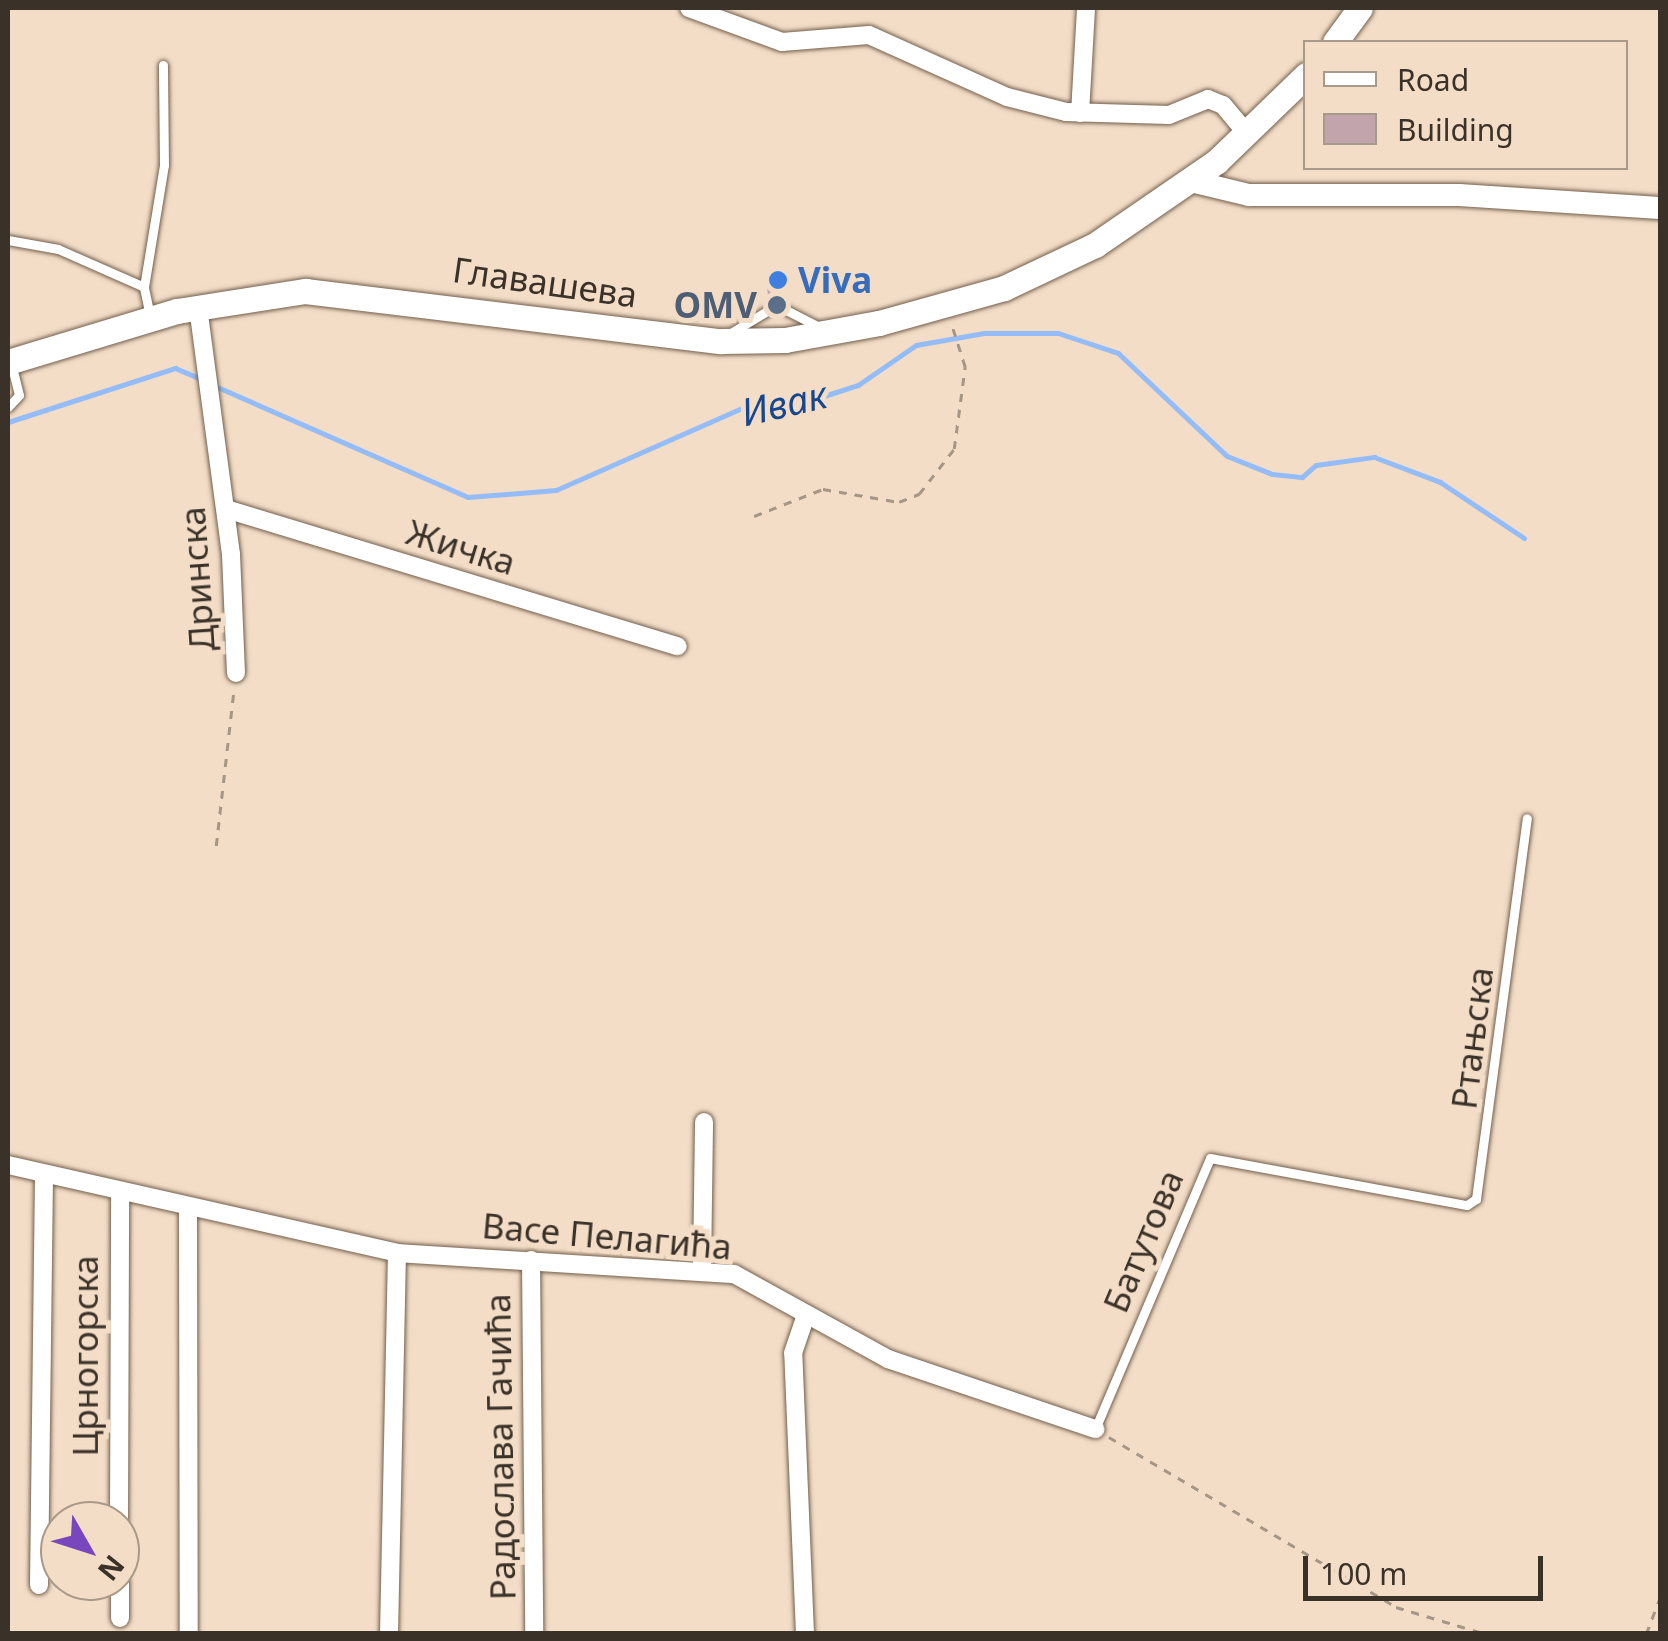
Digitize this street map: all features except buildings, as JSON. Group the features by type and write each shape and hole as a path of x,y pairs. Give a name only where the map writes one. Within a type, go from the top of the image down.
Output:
{"main road":[{"path":"1336,40 1360,8"},
{"name":"Главашева","path":"9,362 151,318 283,292 374,294 720,340 830,333 946,306 1022,280 1095,245 1191,182 1303,78"}],"street":[{"path":"689,8 782,42 869,34 1007,96 1080,112 1169,115 1208,99 1223,106 1247,134"},
{"path":"1080,112 1086,8"},
{"path":"1191,182 1250,195 1459,196 1660,208"},
{"name":"Дринска","path":"198,308 226,509 236,673"},
{"name":"Жичка","path":"226,509 678,646"},
{"path":"702,1269 704,1122"},
{"name":"Васе Пелагића","path":"8,1165 188,1210 397,1253 702,1269 734,1274 888,1360 1095,1429"},
{"path":"39,1585 44,1174"},
{"name":"Црногорска","path":"118,1501 120,1191"},
{"path":"188,1210 189,1634"},
{"path":"389,1634 397,1253"},
{"name":"Радослава Гачића","path":"530,1260 534,1634"},
{"path":"805,1634 793,1353 806,1315"},
{"path":"120,1601 120,1618"}],"lane":[{"path":"151,318 144,287 164,165 164,64"},
{"path":"8,240 58,249 144,287"},
{"path":"784,309 830,333"},
{"path":"720,340 768,311"},
{"path":"8,407 20,395 9,362"},
{"name":"Ртањска","path":"1416,1192 1467,1205 1481,1189 1527,818"},
{"name":"Батутова","path":"1095,1429 1210,1158 1416,1192"}],"path":[{"path":"754,516 822,489 899,502 920,494 954,449 965,367 955,334"},
{"name":"Дринска","path":"216,846 236,673"},
{"path":"1095,1429 1396,1607 1486,1634"},
{"path":"1646,1634 1660,1598"},
{"path":"1458,1627 1459,1634"}],"waterway":[{"name":"Ивак","path":"215,386 468,497 556,490 760,400 821,397 858,385 916,345 984,333 1058,333 1118,353 1227,456 1272,474 1302,477 1316,465 1374,457 1440,482 1524,538"},
{"name":"Ивак","path":"8,422 175,368 205,381"}],"place":[{"name":"Viva","path":"778,280"},
{"name":"OMV","path":"777,305"}]}
